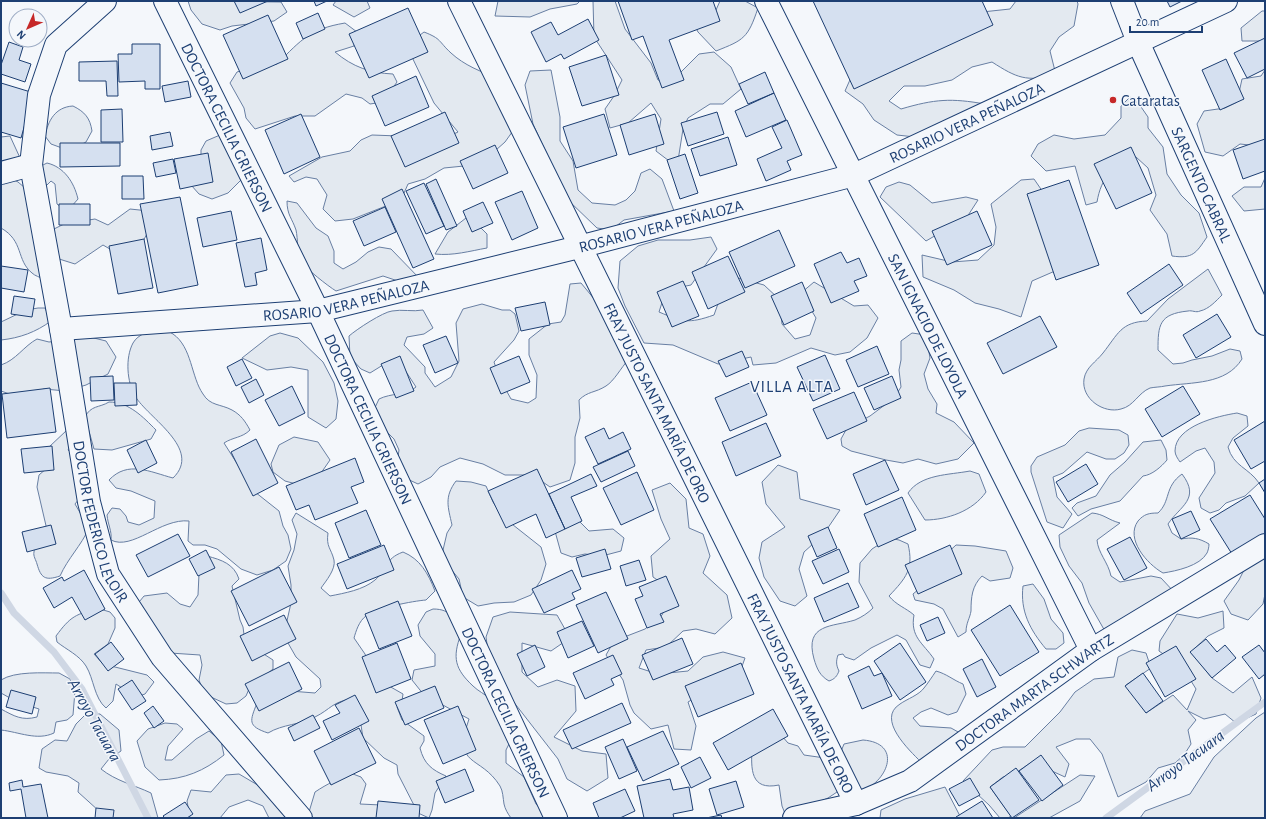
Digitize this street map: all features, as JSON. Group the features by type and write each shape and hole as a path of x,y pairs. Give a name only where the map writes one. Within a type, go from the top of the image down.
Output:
{"street":[{"name":"DOCTOR FEDERICO LELOIR","path":"105,1 56,45 39,95 31,165 61,328 89,502 108,574 162,657 301,818"},
{"name":"DOCTORA CECILIA GRIERSON","path":"165,1 318,311 556,818"},
{"name":"FRAY JUSTO SANTA MARÍA DE ORO","path":"459,1 579,247 856,804"},
{"name":"SAN IGNACIO DE LOYOLA","path":"766,1 1091,650"},
{"name":"SARGENTO CABRAL","path":"1122,1 1138,42 1265,324"},
{"name":"ROSARIO VERA PEÑALOZA","path":"61,328 318,311 579,247 854,175 1226,1"},
{"path":"1,174 31,165"},
{"name":"DOCTORA MARTA SCHWARTZ","path":"794,818 856,804 910,781 1091,650 1265,545"}],"shaded area":[{"path":"188,1 281,2 287,12 274,21 232,26 220,30 202,24 191,10"},
{"path":"336,1 367,1 370,8 354,17 333,5"},
{"path":"498,1 580,1 577,4 550,9 530,17 495,16"},
{"path":"593,1 615,1 625,29 651,63 658,80 670,83 699,54 714,52 731,67 741,89 723,104 710,104 688,118 683,129 677,167 656,151 661,119 651,103 628,123 610,128 605,109 622,80 594,37"},
{"path":"720,1 745,1 758,8 751,26 744,37 733,44 716,51 696,28 716,10"},
{"path":"1016,1 1077,1 1078,4 1074,26 1059,37 1050,51 1056,75 1037,78 1022,77 1008,72 992,62 972,67 952,80 925,86 904,86 889,101 901,109 943,100 985,104 924,138 897,135 874,120 863,104 845,91 853,73 982,12 1010,9"},
{"path":"1262,11 1265,11 1265,44 1263,41 1242,41 1241,28"},
{"path":"345,23 357,32 354,46 335,52 348,62 369,71 393,74 397,82 383,102 370,104 362,98 346,94 315,116 295,116 255,129 246,118 244,108 230,83 237,72 258,65 277,64 307,36 323,28"},
{"path":"424,32 437,39 451,53 467,65 498,78 515,128 505,142 496,150 464,166 444,168 425,179 408,184 401,200 353,219 335,221 323,209 327,195 317,179 306,177 294,182 289,176 322,157 350,151 361,140 372,135 399,136 410,160 427,156 445,140 458,132 434,103 411,55 412,41"},
{"path":"551,70 560,117 560,141 573,161 578,190 592,203 615,205 626,200 635,191 641,173 650,169 662,179 674,211 624,220 611,230 597,228 568,200 533,124 525,85 530,71"},
{"path":"1265,70 1265,154 1259,146 1240,144 1223,156 1205,152 1197,124 1204,111 1225,108 1237,102 1242,79 1261,76"},
{"path":"1130,97 1139,104 1148,117 1148,128 1163,147 1167,174 1181,195 1199,213 1207,237 1197,251 1189,256 1172,256 1167,234 1150,210 1156,195 1148,168 1136,157 1121,164 1109,173 1099,193 1097,202 1086,205 1075,166 1046,171 1031,156 1038,144 1054,135 1074,139 1105,135 1121,118 1121,106"},
{"path":"73,106 84,113 90,122 92,131 86,142 75,148 62,148 51,144 45,136 50,120 61,109"},
{"path":"220,135 248,173 228,193 212,199 199,194 191,185 201,164 201,150 206,141"},
{"path":"10,136 21,160 1,173 1,137"},
{"path":"47,163 58,168 71,181 78,199 71,207 62,208 57,204 55,184 51,181 47,185 40,184 39,167"},
{"path":"8,177 18,182 31,193 43,279 33,274 27,268 17,245 8,233 1,228 1,178"},
{"path":"1265,178 1265,209 1244,211 1232,196 1244,187 1261,187"},
{"path":"1034,179 1045,195 1055,271 1032,281 1021,317 999,309 975,303 954,290 923,277 922,255 952,262 978,260 994,245 996,227 991,204 1021,180"},
{"path":"899,182 910,185 932,203 966,197 978,200 967,217 926,241 880,197 886,187"},
{"path":"287,201 297,203 316,228 328,236 334,251 334,263 343,269 356,262 368,252 379,247 391,249 421,280 401,282 383,276 336,291 312,273 301,261 296,230 289,213"},
{"path":"130,209 149,211 149,230 141,245 115,252 103,245 75,264 56,258 50,238 54,229 64,224 95,219 108,225"},
{"path":"466,218 473,220 487,234 487,248 455,254 435,254 448,232"},
{"path":"711,237 717,249 691,285 666,290 659,312 686,321 698,320 714,315 720,298 738,278 764,285 779,299 782,324 795,339 810,335 816,318 801,293 814,282 854,306 868,305 878,318 867,338 850,352 835,355 811,348 776,363 753,365 751,357 718,364 673,345 644,343 625,306 618,288 620,261 638,246 658,240 690,240"},
{"path":"1208,269 1222,295 1203,310 1197,312 1190,311 1178,313 1166,318 1160,327 1158,350 1173,364 1212,356 1230,349 1240,351 1242,359 1235,367 1227,374 1208,381 1150,388 1129,405 1121,409 1114,410 1101,407 1090,399 1084,386 1085,375 1089,368 1121,330 1131,324 1147,321 1168,299"},
{"path":"581,283 595,300 628,360 609,384 585,395 579,400 580,418 575,437 575,463 570,480 550,487 540,480 527,475 505,475 483,464 460,458 440,467 431,477 418,484 403,477 398,457 399,450 394,439 380,425 372,414 379,399 412,390 416,387 403,367 391,360 370,373 361,369 350,357 349,336 370,321 388,312 396,310 423,310 433,328 424,334 407,337 404,345 425,367 425,373 435,387 451,377 459,361 456,323 463,309 482,304 502,310 510,310 515,314 519,331 514,340 494,362 500,379 511,399 528,403 536,398 537,375 529,355 529,339 548,324 561,322 565,315 570,284"},
{"path":"45,308 51,321 28,334 1,340 1,322 26,310"},
{"path":"159,328 173,334 184,346 199,387 206,398 212,403 228,408 238,414 250,430 244,435 224,443 255,492 279,511 283,526 288,535 291,549 286,561 273,570 257,575 241,569 217,549 205,545 193,545 188,541 189,521 178,521 168,524 128,541 119,542 111,540 107,515 112,508 120,509 126,516 128,522 139,525 154,518 155,501 131,491 116,488 109,480 124,470 132,469 140,469 173,478 181,467 182,456 178,445 161,424 142,405 135,396 130,384 128,363 130,349 133,343 141,335"},
{"path":"280,333 298,338 323,362 334,383 338,401 336,419 326,428 308,417 308,370 291,367 267,370 242,358 270,336"},
{"path":"912,333 926,335 930,358 924,374 928,389 937,404 936,413 954,422 974,443 958,459 936,464 918,459 903,463 851,451 842,446 841,439 847,428 870,416 894,398 901,387 899,370 901,360 901,341"},
{"path":"90,337 106,341 116,357 108,374 86,385 66,391 44,389 18,397 1,391 1,365 11,360 37,339 49,342"},
{"path":"109,402 129,407 141,415 156,430 151,439 112,450 94,449 85,417 90,410"},
{"path":"1237,413 1247,416 1248,426 1233,438 1228,447 1237,463 1251,474 1259,483 1245,496 1226,503 1219,510 1210,513 1201,508 1199,498 1215,473 1214,462 1205,448 1196,451 1180,462 1175,452 1177,442 1182,435 1199,424"},
{"path":"1089,428 1119,430 1128,435 1129,445 1124,453 1115,459 1106,459 1087,452 1063,473 1053,477 1057,497 1072,514 1063,528 1047,522 1031,472 1031,466 1037,457 1065,445 1079,431"},
{"path":"67,430 71,445 68,450 83,464 79,499 75,504 89,528 60,576 47,578 40,572 34,555 34,549 37,543 47,530 37,487 39,475 47,468 49,447"},
{"path":"294,437 318,442 330,460 321,473 300,485 285,481 273,472 271,464 279,445"},
{"path":"1161,440 1166,450 1167,460 1162,465 1153,472 1143,476 1120,501 1091,509 1078,516 1072,508 1077,503 1096,496 1110,475 1125,462 1143,442"},
{"path":"778,465 797,472 800,499 840,510 823,535 804,552 799,569 807,596 795,606 780,601 764,577 759,558 762,542 785,527 766,504 762,482"},
{"path":"970,471 979,474 986,492 981,499 967,509 951,516 933,520 925,520 908,493 920,482 936,476"},
{"path":"1182,474 1190,490 1189,496 1187,502 1168,524 1172,533 1181,539 1199,539 1209,544 1209,548 1204,558 1193,565 1163,573 1151,564 1140,550 1134,535 1135,528 1138,521 1145,515 1158,513 1165,504 1172,484"},
{"path":"456,481 471,482 486,486 493,502 503,517 541,547 546,564 541,580 531,595 514,602 494,603 478,606 463,597 459,579 445,562 443,550 447,533 452,525 448,507 448,497"},
{"path":"670,483 686,499 689,528 703,534 710,556 703,573 727,595 732,618 715,634 696,629 683,631 666,647 646,650 639,668 658,674 688,671 703,657 723,652 745,658 740,672 688,702 696,726 691,750 674,749 668,725 651,729 634,713 630,705 623,680 606,655 614,641 645,629 662,615 669,600 666,586 653,577 651,556 670,539 661,519 652,490"},
{"path":"296,513 328,533 328,545 333,556 334,567 321,588 330,596 354,591 375,580 392,558 403,552 423,567 432,584 435,591 426,600 404,603 378,610 366,616 360,623 354,638 365,654 375,678 403,694 402,701 397,707 402,720 424,736 424,741 420,748 426,762 433,769 446,776 435,793 429,818 418,813 398,774 397,765 384,758 363,738 361,725 351,699 335,704 309,720 268,733 256,728 253,725 252,719 257,703 290,691 315,693 321,687 320,679 296,657 288,643 286,625 291,603 291,585 288,566 294,550 297,534 292,520"},
{"path":"562,513 574,516 589,531 613,529 624,538 621,551 602,556 585,554 572,557 561,553 553,524"},
{"path":"1092,513 1120,523 1097,540 1099,549 1108,566 1111,576 1120,582 1151,576 1161,578 1175,593 1106,633 1089,603 1082,583 1069,566 1060,547 1059,535"},
{"path":"889,538 908,544 910,560 907,573 900,584 889,596 914,615 914,629 918,639 934,659 930,668 920,665 906,640 897,635 871,648 854,660 845,657 843,654 838,655 837,667 839,671 836,677 829,681 819,672 816,666 812,647 813,639 822,629 855,620 865,615 873,608 859,582 860,563 872,549"},
{"path":"956,545 975,546 1006,551 1013,568 1010,578 990,581 982,576 976,584 973,592 971,611 966,632 958,637 943,609 934,604 915,600 913,594 925,583"},
{"path":"207,556 227,563 237,574 239,579 232,586 243,627 245,642 273,660 273,669 249,689 246,696 237,703 226,704 211,697 202,688 199,680 202,665 200,655 170,653 135,607 144,596 167,593 180,604 190,607 198,595 199,574"},
{"path":"1265,556 1265,594 1263,604 1248,620 1231,614 1224,601 1239,580 1246,566"},
{"path":"1033,584 1044,599 1051,619 1063,633 1064,643 1056,649 1046,649 1035,635 1027,620 1023,604 1023,586"},
{"path":"100,609 110,612 115,618 115,628 108,644 94,654 103,664 147,675 154,682 145,694 136,697 116,684 113,701 106,708 99,699 86,666 76,656 57,642 56,636 65,624 74,617 85,612"},
{"path":"433,609 444,611 454,619 461,634 458,642 456,657 459,668 467,680 490,699 500,712 513,736 506,750 506,763 524,777 536,804 549,818 511,818 505,808 500,786 492,776 466,753 464,746 469,719 424,695 412,680 414,670 435,666 435,654 420,636 418,625 426,612"},
{"path":"1223,611 1224,628 1208,636 1191,652 1212,678 1233,693 1252,677 1261,698 1256,714 1236,723 1225,714 1204,719 1188,711 1196,720 1188,730 1191,744 1184,755 1175,763 1158,768 1146,782 1118,797 1102,754 1090,739 1076,739 1056,747 1069,764 1065,777 1032,762 1011,776 1003,777 990,787 1011,816 1008,818 1000,818 989,805 963,781 992,750 1003,747 1025,747 1060,712 1075,692 1094,679 1114,677 1118,657 1132,650 1146,653 1151,668 1126,685 1146,713 1173,695 1187,710 1196,689 1183,668 1159,651 1160,641 1177,614 1198,618"},
{"path":"510,612 557,615 570,638 551,651 522,643 522,672 538,687 557,680 575,686 576,711 554,737 582,751 606,754 608,778 587,791 567,779 558,759 502,687 489,658 486,637 493,617"},
{"path":"936,671 963,684 966,694 957,712 948,715 931,708 921,712 913,718 920,726 951,728 960,733 921,762 909,750 897,734 891,718 894,710 900,704 922,690"},
{"path":"59,673 70,679 75,691 73,715 67,720 56,722 54,733 48,735 35,736 1,730 1,709 14,716 32,718 37,717 39,709 17,702 1,693 1,680 21,674"},
{"path":"1265,712 1265,818 1140,818 1145,811 1190,794 1214,757 1256,718"},
{"path":"86,714 100,714 119,730 121,751 109,759 101,769 119,780 151,793 158,818 111,818 99,811 78,792 79,783 68,776 46,772 39,768 42,749 55,740 67,741 76,724"},
{"path":"165,723 177,724 183,729 168,746 165,760 172,760 196,739 209,731 221,741 224,755 202,770 186,776 159,780 145,767 137,741 148,729"},
{"path":"776,729 788,743 798,746 804,755 825,758 840,783 837,792 828,798 786,816 782,806 779,785 762,785 757,781 752,770 752,747"},
{"path":"863,740 875,743 883,748 887,755 887,762 879,779 862,791 840,754 844,744"},
{"path":"239,774 261,787 302,818 269,818 263,806 248,800 229,807 220,818 190,818 187,801 191,790 211,792 226,775"},
{"path":"353,774 361,777 366,784 360,804 381,805 377,818 313,818 309,812 315,792 343,777"},
{"path":"1080,775 1095,776 1080,801 1049,818 1014,818"},
{"path":"945,787 961,818 880,818 881,810 905,799"}],"building":[{"path":"234,1 268,1 240,13"},
{"path":"314,1 327,1 316,6"},
{"path":"618,1 713,1 720,21 669,40 684,80 662,88 643,36 632,40"},
{"path":"813,1 982,1 993,25 854,89"},
{"path":"1167,1 1182,1 1170,7"},
{"path":"408,8 428,52 369,78 349,34"},
{"path":"318,13 325,29 303,39 296,23"},
{"path":"268,15 288,59 243,79 223,35"},
{"path":"588,19 599,40 564,59 561,54 546,62 531,32 551,22 558,35"},
{"path":"1265,38 1265,69 1247,78 1234,53"},
{"path":"132,44 160,44 160,89 145,89 145,81 119,82 118,54 132,54"},
{"path":"8,45 8,48 23,48 19,60 31,64 25,82 1,74 1,65"},
{"path":"606,55 619,95 582,106 569,67"},
{"path":"1226,59 1244,99 1220,110 1202,70"},
{"path":"117,61 118,96 107,96 106,81 79,81 79,62"},
{"path":"765,72 774,93 748,104 739,84"},
{"path":"416,76 429,107 385,126 372,96"},
{"path":"188,81 191,97 165,102 162,86"},
{"path":"1,83 34,93 21,138 1,132"},
{"path":"774,93 786,120 746,137 735,111"},
{"path":"122,109 123,142 101,142 101,110"},
{"path":"445,112 459,143 405,167 391,136"},
{"path":"717,112 724,134 688,146 681,123"},
{"path":"301,114 320,157 284,174 265,130"},
{"path":"604,114 617,155 576,168 563,127"},
{"path":"655,114 664,144 629,155 620,125"},
{"path":"787,120 802,155 787,161 791,170 766,181 757,159 782,148 772,127"},
{"path":"170,132 173,146 152,150 150,136"},
{"path":"728,137 737,165 700,176 691,149"},
{"path":"1265,139 1265,171 1243,179 1233,150"},
{"path":"60,143 120,143 120,166 60,167"},
{"path":"495,145 508,173 473,189 460,161"},
{"path":"1131,147 1152,193 1116,209 1094,164"},
{"path":"208,153 213,182 180,189 174,159"},
{"path":"685,154 698,193 680,199 667,160"},
{"path":"173,159 176,173 156,177 153,163"},
{"path":"122,176 143,176 144,199 122,199"},
{"path":"436,179 457,226 446,230 426,184"},
{"path":"1069,180 1099,265 1056,280 1027,194"},
{"path":"424,183 444,226 426,234 406,191"},
{"path":"402,189 434,259 413,268 382,199"},
{"path":"522,191 538,228 512,240 495,202"},
{"path":"180,197 198,285 158,293 140,204"},
{"path":"483,202 493,223 472,232 463,211"},
{"path":"59,204 90,204 90,225 59,225"},
{"path":"385,207 396,232 364,246 353,221"},
{"path":"231,211 237,240 203,247 197,218"},
{"path":"977,211 992,245 947,265 932,231"},
{"path":"779,230 795,266 745,288 729,252"},
{"path":"261,238 267,270 255,273 257,285 245,287 236,243"},
{"path":"144,239 153,288 118,294 109,246"},
{"path":"841,252 847,263 859,258 867,276 854,281 859,291 831,303 814,264"},
{"path":"728,256 745,292 708,309 692,272"},
{"path":"1169,264 1183,285 1141,314 1127,293"},
{"path":"1,266 28,270 24,292 1,288"},
{"path":"683,281 699,316 672,327 657,292"},
{"path":"802,282 814,311 784,325 771,296"},
{"path":"14,296 35,299 32,317 11,314"},
{"path":"545,302 550,325 521,331 515,308"},
{"path":"1217,314 1231,337 1196,358 1183,335"},
{"path":"1040,316 1057,347 1003,374 987,343"},
{"path":"446,336 458,363 435,373 423,345"},
{"path":"877,346 889,374 858,387 846,360"},
{"path":"742,351 749,367 726,377 718,361"},
{"path":"825,355 840,389 813,401 797,367"},
{"path":"400,356 414,391 396,398 381,364"},
{"path":"519,356 530,382 501,394 490,368"},
{"path":"242,359 252,378 236,386 227,367"},
{"path":"113,376 114,400 91,401 90,377"},
{"path":"892,376 901,398 874,410 864,388"},
{"path":"256,379 264,395 249,403 241,387"},
{"path":"752,382 767,415 730,431 715,398"},
{"path":"114,383 136,383 137,405 115,406"},
{"path":"292,386 305,413 279,426 265,400"},
{"path":"1183,386 1200,414 1162,437 1145,409"},
{"path":"50,388 56,432 7,438 2,394"},
{"path":"854,392 867,421 827,439 813,409"},
{"path":"1265,421 1265,461 1251,469 1234,440"},
{"path":"766,423 781,456 736,476 722,442"},
{"path":"604,428 609,439 623,432 631,449 598,464 585,437"},
{"path":"256,439 278,483 253,496 231,452"},
{"path":"146,440 157,463 138,473 127,450"},
{"path":"52,446 54,470 24,473 21,449"},
{"path":"628,451 635,466 601,482 593,467"},
{"path":"355,458 364,482 351,487 358,503 315,520 309,505 296,510 286,486"},
{"path":"885,460 899,490 866,505 853,474"},
{"path":"1086,464 1098,484 1068,502 1056,482"},
{"path":"537,469 565,529 546,538 536,514 506,528 488,491"},
{"path":"637,472 654,510 621,525 603,488"},
{"path":"591,474 597,486 571,497 582,521 565,529 549,494"},
{"path":"1265,479 1265,493 1259,483"},
{"path":"1250,495 1265,519 1265,534 1232,554 1210,519"},
{"path":"902,497 916,530 878,547 864,514"},
{"path":"366,510 381,545 349,558 335,523"},
{"path":"1191,511 1200,530 1181,539 1172,519"},
{"path":"51,525 56,544 27,552 22,532"},
{"path":"828,527 837,548 817,557 808,536"},
{"path":"178,534 190,556 148,577 136,555"},
{"path":"1130,537 1147,568 1124,580 1107,549"},
{"path":"384,545 394,570 347,589 337,564"},
{"path":"950,545 962,574 918,594 905,565"},
{"path":"605,549 611,569 582,577 576,558"},
{"path":"839,549 849,572 823,584 812,561"},
{"path":"206,550 215,568 198,576 189,559"},
{"path":"639,560 646,580 626,586 620,566"},
{"path":"279,567 297,602 249,626 231,591"},
{"path":"84,570 105,609 85,620 72,597 54,608 43,588 62,577 64,581"},
{"path":"572,570 581,589 572,593 575,599 544,613 532,589"},
{"path":"666,576 679,606 660,614 664,622 647,628 635,599 643,596 639,587"},
{"path":"848,583 859,607 824,622 814,598"},
{"path":"606,592 628,639 598,653 576,605"},
{"path":"398,601 412,636 379,649 365,614"},
{"path":"1010,605 1039,652 1000,676 971,630"},
{"path":"284,615 296,639 252,661 240,636"},
{"path":"938,617 945,633 927,641 920,625"},
{"path":"582,621 594,646 568,658 557,632"},
{"path":"682,638 693,664 653,680 642,655"},
{"path":"1206,639 1217,652 1225,645 1236,658 1212,678 1190,652"},
{"path":"111,642 124,659 108,671 95,654"},
{"path":"397,643 411,679 376,693 362,657"},
{"path":"900,643 926,682 900,700 874,661"},
{"path":"535,645 545,667 527,676 517,654"},
{"path":"1259,645 1265,653 1265,674 1259,679 1242,657"},
{"path":"1176,646 1196,679 1165,697 1146,663"},
{"path":"613,655 622,674 611,679 614,685 585,699 573,673"},
{"path":"982,659 996,687 977,697 963,669"},
{"path":"289,662 302,689 259,711 245,684"},
{"path":"741,663 754,694 698,717 685,686"},
{"path":"869,666 874,676 882,673 892,696 862,709 848,676"},
{"path":"1143,673 1163,701 1146,713 1125,686"},
{"path":"132,680 146,701 132,710 118,689"},
{"path":"435,686 444,708 405,725 395,702"},
{"path":"11,690 36,697 32,714 6,707"},
{"path":"355,695 369,721 332,740 323,721 340,713 335,705"},
{"path":"622,703 631,723 572,749 563,730"},
{"path":"153,706 164,721 154,728 144,713"},
{"path":"458,706 476,750 443,764 424,720"},
{"path":"773,709 788,736 728,770 713,743"},
{"path":"313,715 320,728 294,741 288,728"},
{"path":"359,728 376,763 331,785 314,751"},
{"path":"663,731 679,764 643,781 627,747"},
{"path":"623,739 637,771 619,779 605,747"},
{"path":"1041,755 1063,785 1042,801 1019,771"},
{"path":"700,757 711,778 691,788 681,767"},
{"path":"1016,768 1039,800 1012,818 990,787"},
{"path":"465,769 474,791 445,803 436,781"},
{"path":"970,778 980,795 959,806 949,789"},
{"path":"670,779 673,790 689,787 693,810 673,814 674,818 644,818 637,786"},
{"path":"22,780 23,787 41,784 48,818 26,818 21,789 10,791 9,783"},
{"path":"736,781 744,807 717,815 709,789"},
{"path":"625,789 635,811 620,818 599,818 593,803"},
{"path":"378,801 420,805 419,818 376,818"},
{"path":"982,801 993,818 956,818 956,817"},
{"path":"185,802 193,814 187,818 165,818 163,816"},
{"path":"96,808 114,810 113,818 95,818"},
{"path":"721,815 722,818 706,818"}],"waterway":[{"name":"Arroyo Tacuara","path":"1,593 14,613 54,652 82,689 148,818"},
{"name":"Arroyo Tacuara","path":"1106,818 1265,702"}],"place":[{"name":"Cataratas","path":"1113,100"}],"district":[{"name":"VILLA ALTA","path":"792,386"}]}
